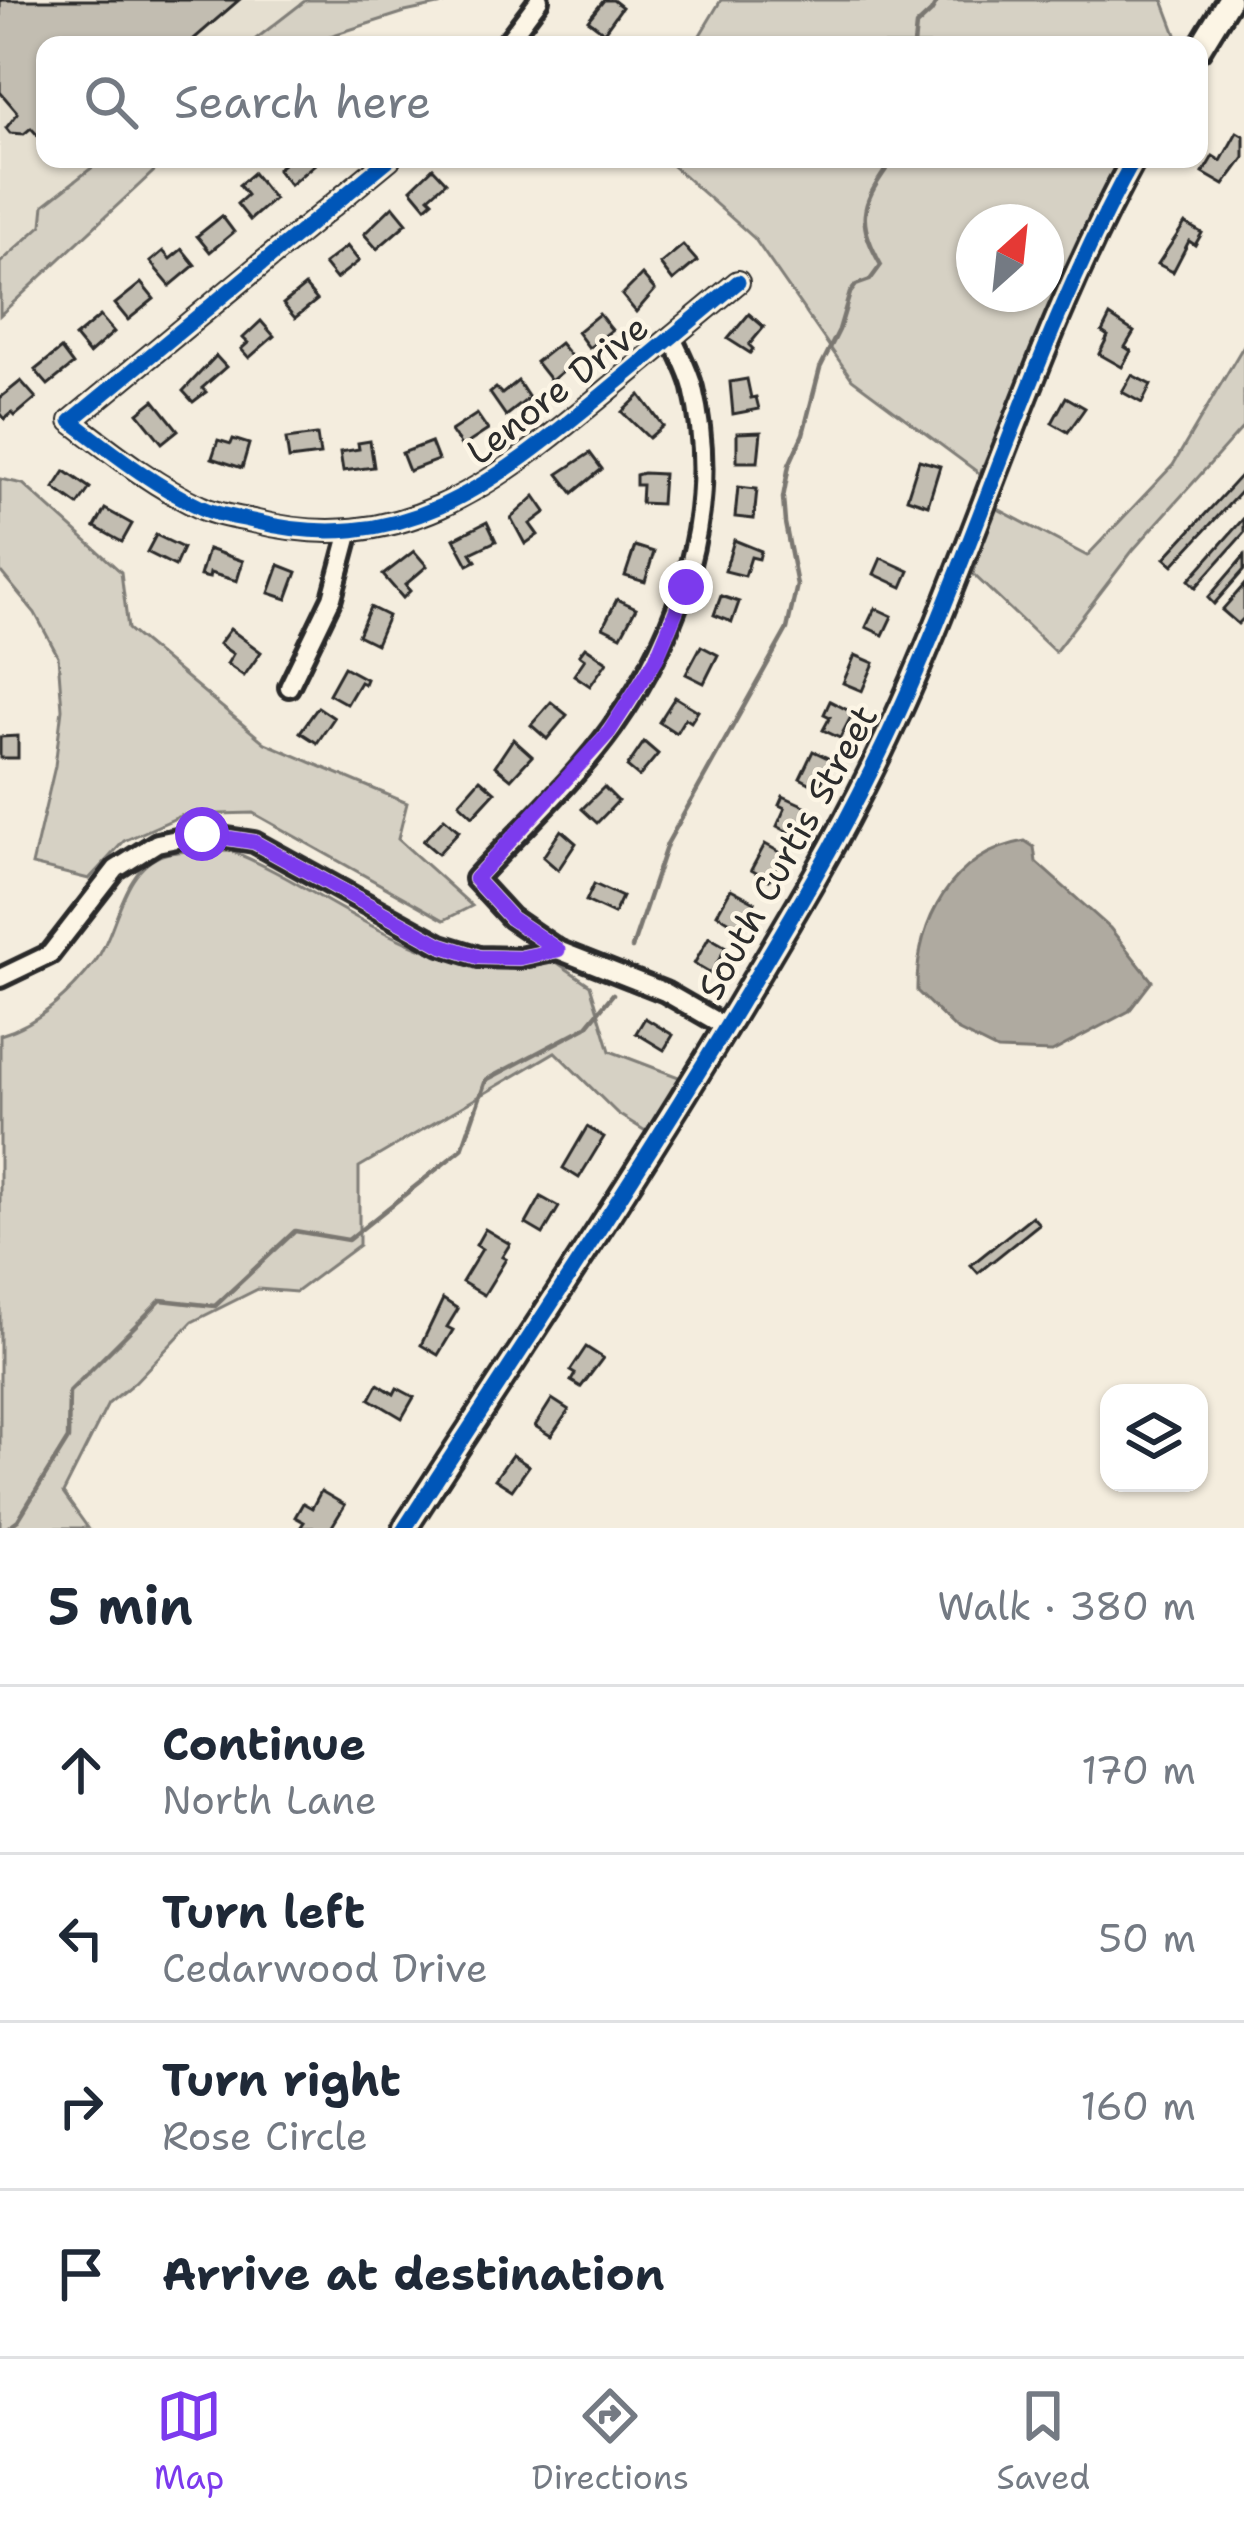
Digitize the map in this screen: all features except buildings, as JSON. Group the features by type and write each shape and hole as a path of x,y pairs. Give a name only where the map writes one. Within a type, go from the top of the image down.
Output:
{"street":[{"path":"512,36 539,0"},
{"path":"1207,36 1229,0"},
{"name":"Lenore Drive","path":"378,168 71,421 135,470 203,509 277,527 350,531 409,519 516,466 738,282"},
{"name":"South Curtis Street","path":"405,1528 661,1136 820,869 874,766 925,651 1089,241 1129,168"},
{"path":"672,337 693,387 700,442 701,511 686,587 656,659 609,732 475,879 511,918 558,950 665,992 726,1027"},
{"path":"289,687 332,598 350,531"},
{"path":"0,978 50,954 116,868 157,843 202,834 254,842 441,945 479,957 519,958 558,950"}],"shaded area":[{"path":"0,0 306,0 260,36 36,36 36,168 91,168 44,205 42,225 0,263"},
{"path":"306,0 462,0 330,36 260,36"},
{"path":"721,0 1163,0 1177,36 699,36"},
{"path":"91,168 157,168 0,315 0,263 42,225 44,205"},
{"path":"675,168 1119,168 1064,277 1064,204 956,204 956,312 1049,312 980,474 852,379 754,238"},
{"path":"1244,345 1244,426 1133,550 1055,652 973,574 994,507 1087,556 1173,465"},
{"path":"0,479 23,484 121,572 128,629 265,743 407,803 398,839 472,906 444,920 253,813 183,815 124,841 89,879 32,865 55,766 62,709 58,656 35,613 0,571"},
{"path":"1025,841 1034,847 1036,862 1110,928 1152,981 1129,1011 1052,1052 997,1050 957,1030 917,991 923,940 943,895 977,860"},
{"path":"231,851 426,951 468,963 509,965 549,957 590,985 610,1051 684,1079 652,1135 618,1114 555,1052 359,1167 359,1245 296,1292 258,1289 192,1322 108,1404 63,1493 88,1528 0,1528 0,1035 40,1016 85,974 103,949 130,886 150,861 172,852"}],"waterway":[{"path":"915,36 916,26 938,0"},
{"path":"632,948 667,844 787,629 797,585 783,498 789,465 850,293 870,280 881,265 868,237 865,215 871,193 887,168"},
{"path":"7,1528 18,1520 68,1439 69,1392 161,1300 215,1306 295,1231 348,1240 462,1149 486,1080 586,1027 613,994"}],"cycle path":[{"path":"378,168 71,421 149,478 212,512 305,530 353,530 398,522 480,486 519,460 738,282"},
{"path":"405,1528 657,1139 841,830 907,694 1062,308 1129,168"}],"route":[{"path":"202,834 254,842 441,945 479,957 519,958 558,950 511,918 475,879 609,732 656,659 686,587"}]}
